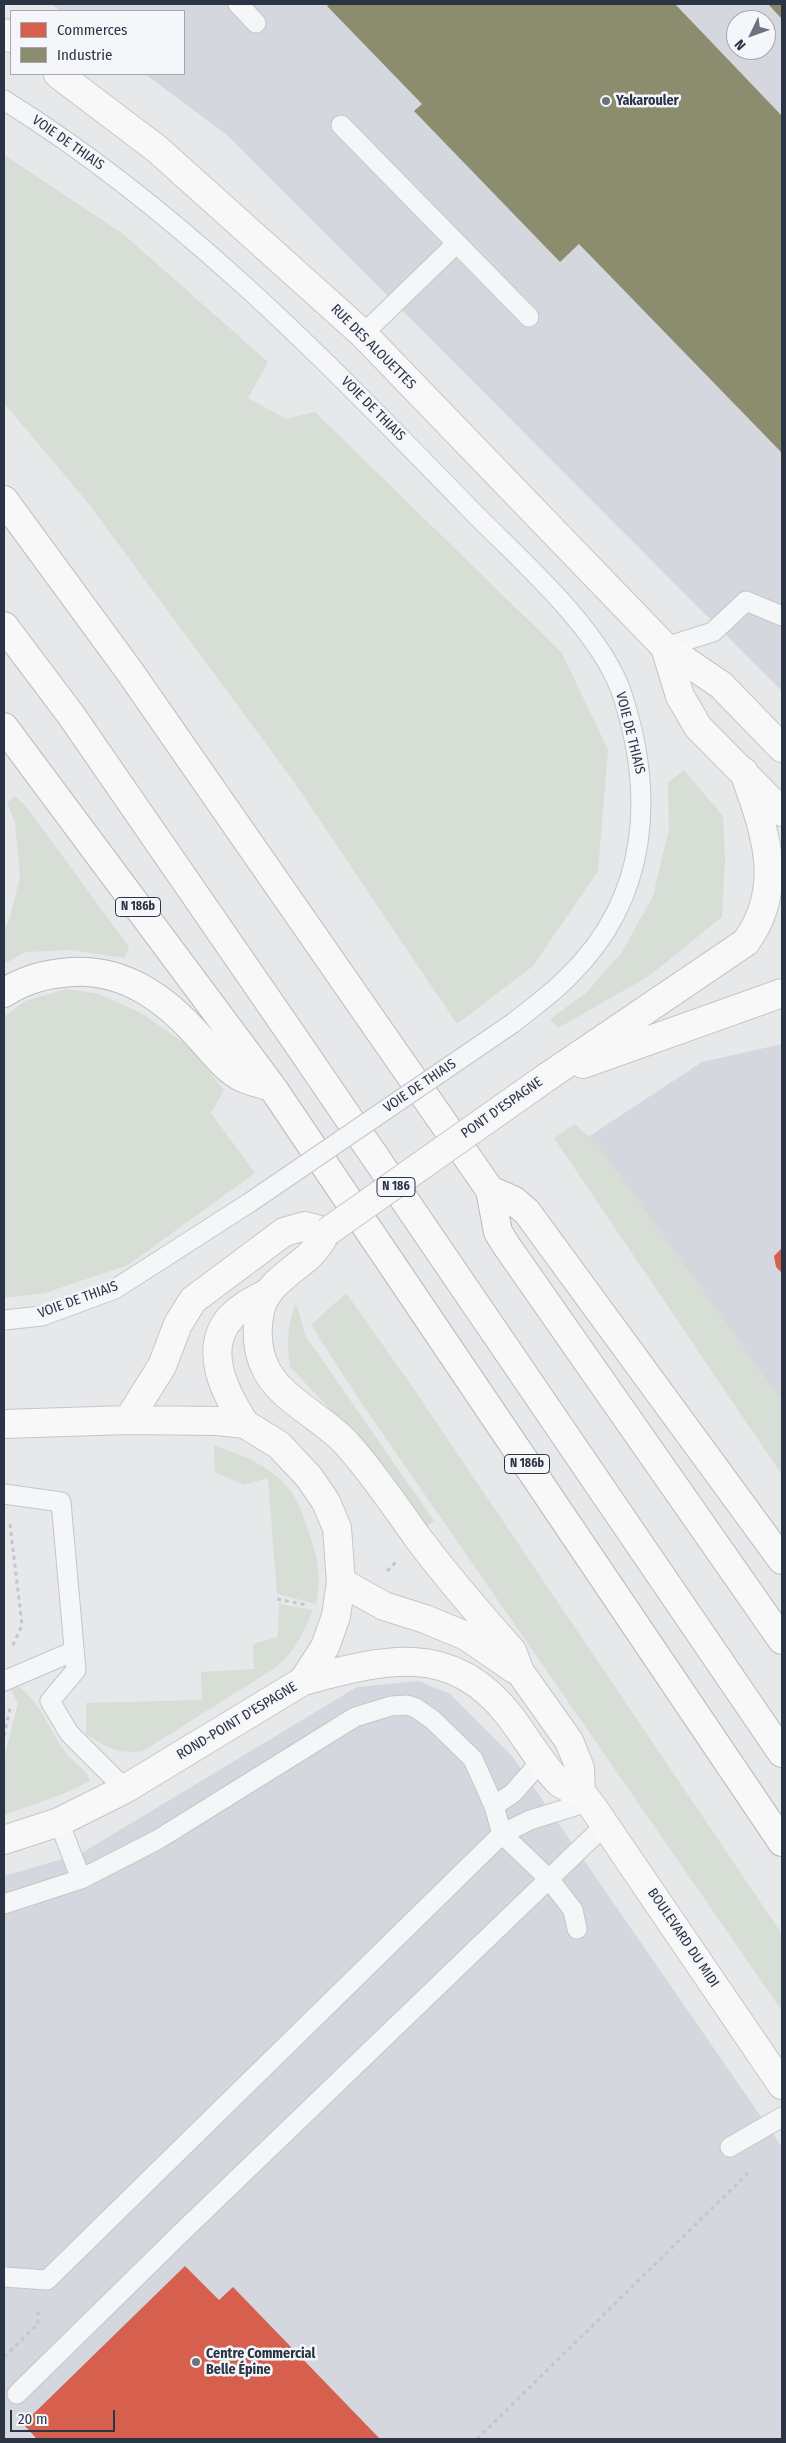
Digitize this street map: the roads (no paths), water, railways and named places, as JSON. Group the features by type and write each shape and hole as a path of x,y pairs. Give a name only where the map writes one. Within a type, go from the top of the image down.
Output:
{"main road":[{"name":"RUE DES ALOUETTES","path":"59,75 157,148 363,334 665,647 722,685 782,748"},
{"path":"4,500 130,672 490,1190 498,1232 506,1245 782,1640"},
{"name":"N 186","path":"4,626 71,715 291,1032 782,1753"},
{"name":"RUE DES ALOUETTES","path":"665,647 680,696 698,727 782,812"},
{"name":"N 186b","path":"4,727 272,1087 782,1842"},
{"path":"547,1077 746,942 771,921 771,863 767,838 744,772"},
{"path":"4,994 33,978 52,974 79,972 106,974 130,981 154,995 187,1023 225,1066 243,1078 272,1087"},
{"name":"PONT D'ESPAGNE","path":"245,1424 233,1406 220,1373 217,1358 218,1342 230,1318 239,1310 267,1293 318,1246 327,1232 547,1077 782,993"},
{"path":"490,1190 513,1200 527,1212 782,1560"},
{"path":"128,1420 162,1366 178,1324 193,1300 275,1238 293,1228 305,1226 327,1232"},
{"path":"267,1293 260,1311 258,1331 259,1350 269,1374 291,1398 324,1422 366,1465 419,1539 512,1652 520,1672 569,1741 580,1768 585,1798"},
{"name":"ROND-POINT D'ESPAGNE","path":"4,1840 59,1822 124,1789 303,1680 325,1647 336,1616 342,1582 337,1528 326,1502 309,1477 279,1445 245,1424 218,1421 128,1420 5,1423"},
{"path":"342,1582 384,1606 425,1619 466,1636 520,1672"},
{"path":"303,1680 368,1664 416,1661 433,1662 453,1669 470,1678 497,1702 559,1783 585,1798"},
{"name":"BOULEVARD DU MIDI","path":"585,1798 606,1825 782,2084"}],"lane":[{"path":"238,4 256,23"},
{"name":"VOIE DE THIAIS","path":"4,100 88,156 136,192 234,276 296,333 574,616 596,643 620,689 641,774 642,818 638,850 620,904 609,926 585,959 548,996 249,1203 115,1289 42,1316 4,1320"},
{"path":"340,126 529,318"},
{"path":"363,334 456,244"},
{"path":"665,647 713,632 746,601 782,616"},
{"path":"4,1494 62,1502 75,1660 50,1701 69,1733 124,1789"},
{"path":"4,1681 75,1660"},
{"path":"4,1904 81,1879 157,1840 355,1717 391,1706 407,1705 416,1708 433,1720 473,1759 494,1806 502,1834 549,1879 573,1910 577,1929"},
{"path":"494,1806 513,1793 542,1760"},
{"path":"4,2277 48,2280 502,1834 530,1820 585,1798"},
{"path":"59,1822 81,1879"},
{"path":"18,2394 181,2232 606,1825"},
{"path":"730,2147 782,2117"}],"place":[{"name":"Yakarouler","path":"606,101"},
{"name":"Centre Commercial Belle Épine","path":"196,2362"}]}
